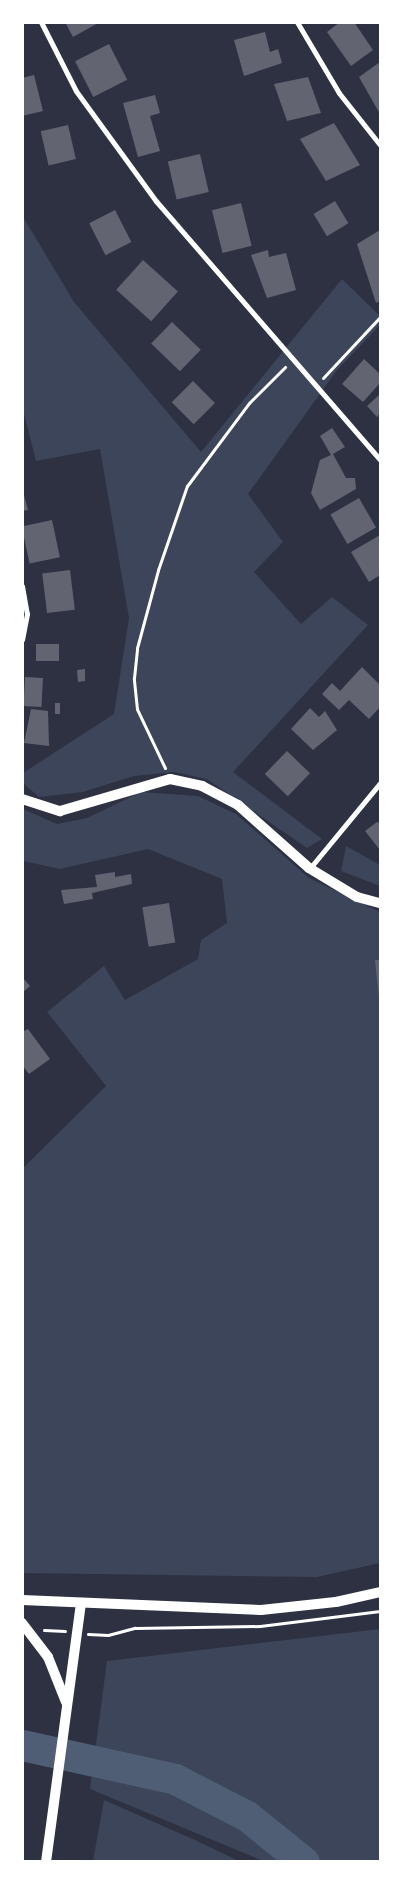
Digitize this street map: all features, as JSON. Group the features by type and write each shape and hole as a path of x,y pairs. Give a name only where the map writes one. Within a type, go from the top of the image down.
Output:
{"main road":[{"path":"22,799 60,811 170,779 202,786 238,805 310,868 357,897 380,903"},
{"path":"22,1600 261,1610 336,1602 380,1592"},
{"path":"46,1862 61,1766 66,1703 78,1633 81,1602"},
{"path":"22,1623 33,1634 48,1657 66,1703"}],"street":[{"path":"41,22 76,91 156,202 380,460"},
{"path":"297,22 339,93 380,145"},
{"path":"22,586 27,614 22,640"},
{"path":"310,868 380,783"}],"path":[{"path":"316,386 380,317"},
{"path":"170,779 137,709 134,678 137,648 158,570 187,486 249,403 292,359"},
{"path":"33,1634 44,1629 108,1636 135,1628 260,1626 380,1611"}],"shaded area":[{"path":"22,215 74,302 201,452 342,279 380,316 380,325 337,370 248,494 283,542 254,572 301,624 332,597 368,625 233,772 322,839 307,848 207,779 174,772 134,776 83,792 39,797 23,783 23,773 114,714 129,618 100,449 36,461 23,410"},
{"path":"141,792 198,796 236,814 309,878 380,912 380,1563 317,1577 23,1573 23,1168 106,1086 47,1012 104,966 125,1000 198,959 201,940 227,923 222,879 148,849 60,869 23,861 23,809 57,824 87,818"},
{"path":"346,846 380,865 380,886 341,871"},
{"path":"380,1629 380,1861 263,1861 90,1789 107,1661"},
{"path":"104,1800 195,1840 239,1861 93,1861"}],"building":[{"path":"65,22 100,22 73,37"},
{"path":"340,22 354,22 373,50 351,66 327,32"},
{"path":"265,32 270,52 278,49 282,63 244,76 234,40"},
{"path":"109,44 127,80 93,97 75,61"},
{"path":"380,62 380,114 359,77"},
{"path":"34,75 43,111 22,116 22,78"},
{"path":"308,77 321,113 287,121 274,84"},
{"path":"155,95 160,113 150,116 160,151 138,157 123,103"},
{"path":"334,123 360,165 326,181 300,139"},
{"path":"68,125 76,159 49,165 41,131"},
{"path":"200,154 209,192 177,199 168,161"},
{"path":"335,201 348,223 327,236 314,214"},
{"path":"241,203 252,246 223,253 212,210"},
{"path":"115,210 131,242 106,255 89,223"},
{"path":"380,230 380,301 376,303 357,244"},
{"path":"268,250 269,257 286,253 296,290 267,298 251,255"},
{"path":"143,260 178,291 151,321 116,290"},
{"path":"172,322 201,350 180,371 151,344"},
{"path":"364,359 380,374 380,383 363,402 342,384"},
{"path":"193,381 215,403 194,424 172,402"},
{"path":"379,395 380,413 377,417 367,406"},
{"path":"332,428 345,447 333,454 346,478 355,478 356,489 320,510 311,493 320,460 331,455 320,436"},
{"path":"22,488 28,510 22,511"},
{"path":"359,498 376,527 347,544 330,514"},
{"path":"52,520 60,557 30,564 22,526"},
{"path":"380,535 380,575 369,582 351,552"},
{"path":"70,570 75,610 47,613 42,573"},
{"path":"36,644 59,644 59,661 36,661"},
{"path":"362,667 380,685 380,707 369,719 349,700 339,710 322,694 332,683 340,691"},
{"path":"85,669 85,681 78,682 77,670"},
{"path":"25,677 43,678 41,707 23,706"},
{"path":"55,703 60,703 60,714 55,714"},
{"path":"310,708 319,717 325,711 337,730 313,750 291,729"},
{"path":"31,709 48,711 49,746 24,743"},
{"path":"287,751 310,773 288,796 265,774"},
{"path":"377,822 380,823 380,850 365,831"},
{"path":"115,872 115,877 131,874 132,884 92,893 93,899 64,904 61,890 97,887 95,875"},
{"path":"169,903 175,943 149,947 142,907"},
{"path":"375,960 380,960 380,998 379,998"},
{"path":"22,977 30,986 22,993"},
{"path":"28,1029 50,1059 29,1074 22,1065 22,1032"}],"waterway":[{"path":"22,1745 175,1779 247,1816 304,1862"}]}
